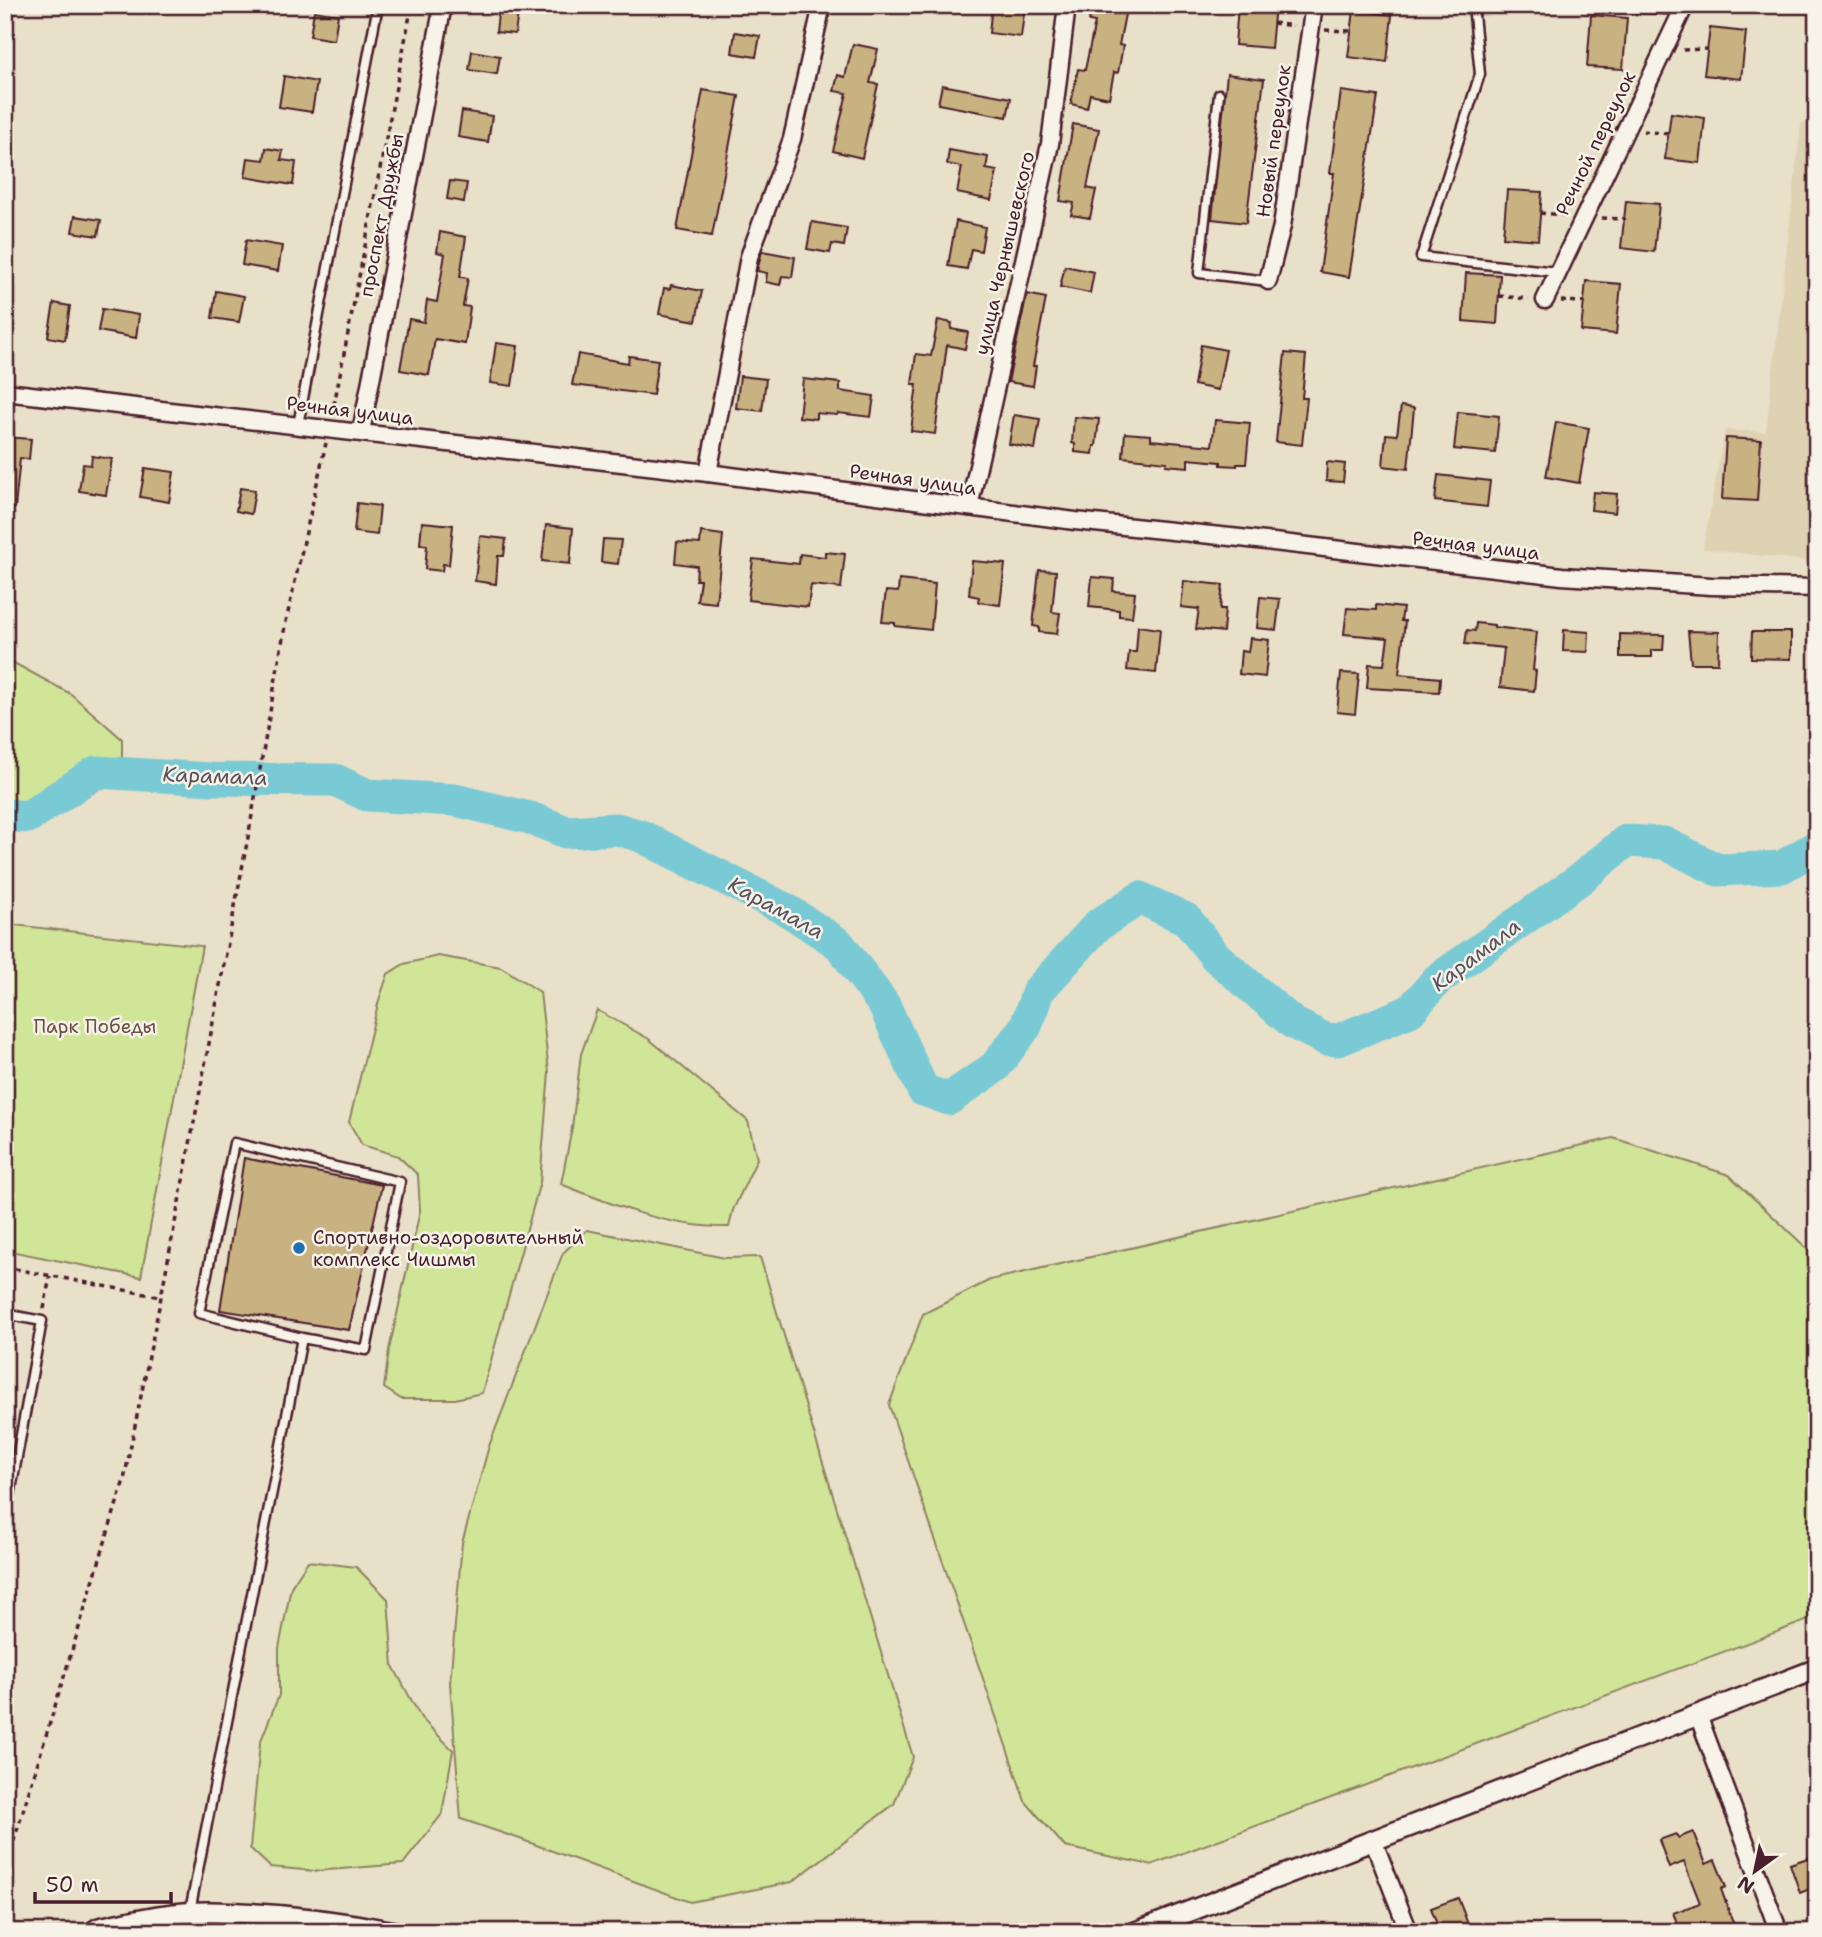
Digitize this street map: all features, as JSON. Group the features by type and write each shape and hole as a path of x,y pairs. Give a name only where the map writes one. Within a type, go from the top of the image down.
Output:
{"street":[{"name":"проспект Дружбы","path":"361,432 443,5"},
{"path":"708,473 749,257 792,139 822,5"},
{"name":"улица Чернышевского","path":"969,507 1049,144 1067,5"},
{"name":"Новый переулок","path":"1268,281 1282,226 1314,5"},
{"name":"Речной переулок","path":"1545,300 1684,8"},
{"name":"Речная улица","path":"5,392 708,473 1076,522 1240,538 1562,576 1711,586 1817,588"},
{"path":"1136,1932 1817,1669"},
{"path":"1698,1715 1779,1932"},
{"path":"1373,1840 1409,1932"},
{"path":"93,1932 99,1928 147,1917 210,1912 337,1921 395,1932"}],"lane":[{"path":"298,425 378,5"},
{"path":"1473,5 1480,74 1421,257 1557,272"},
{"path":"1600,5 1684,8"},
{"path":"1219,94 1199,273 1268,281"},
{"path":"234,1143 400,1182 366,1350 302,1338 199,1313 234,1143"},
{"path":"5,1314 42,1321 9,1470 6,1517"},
{"path":"189,1914 302,1338"}],"path":[{"path":"5,1870 124,1479 249,832 285,626 329,428 412,5"},
{"path":"1663,50 1707,49"},
{"path":"1627,130 1669,134"},
{"path":"5,1267 161,1297"},
{"path":"42,1321 50,1276"}],"shaded area":[{"path":"1817,115 1817,562 1703,549 1725,430 1766,432 1801,124"}],"green space":[{"path":"12,662 71,694 122,739 122,773 93,793 23,830 5,829 5,663"},
{"name":"Парк Победы","path":"5,924 202,946 141,1277 5,1250"},
{"path":"438,956 501,967 540,992 549,1072 540,1182 482,1393 455,1399 401,1399 384,1388 389,1350 420,1211 418,1175 398,1156 362,1145 349,1122 388,974 404,964"},
{"path":"597,1010 649,1039 748,1121 757,1159 733,1210 729,1227 664,1220 622,1208 561,1184 572,1128 581,1054"},
{"path":"1613,1138 1729,1175 1816,1257 1817,1610 1806,1621 1151,1865 1065,1847 1025,1801 889,1405 923,1314 990,1280"},
{"path":"587,1230 725,1258 760,1257 913,1757 894,1804 792,1882 690,1902 461,1819 450,1683 462,1543 489,1446 563,1253"},
{"path":"308,1561 356,1567 388,1599 393,1666 421,1718 453,1750 442,1814 403,1864 315,1871 270,1867 250,1848 260,1743 279,1695 279,1648 291,1587"}],"building":[{"path":"499,5 519,5 515,34 496,32"},
{"path":"992,5 1025,5 1021,37 989,33"},
{"path":"1092,5 1126,9 1119,45 1123,46 1118,73 1114,72 1109,98 1090,94 1087,108 1071,104 1078,69 1085,70 1095,22 1089,21"},
{"path":"1238,5 1275,5 1271,48 1235,45"},
{"path":"1354,10 1392,15 1387,62 1348,57"},
{"path":"314,11 338,15 334,40 310,36"},
{"path":"1591,15 1627,18 1623,69 1587,67"},
{"path":"1710,28 1746,32 1741,79 1704,75"},
{"path":"735,32 760,36 756,57 732,53"},
{"path":"853,44 878,49 870,83 878,84 862,158 833,151 847,93 834,91 838,75 845,77"},
{"path":"472,51 500,56 497,74 469,70"},
{"path":"1227,74 1264,79 1246,223 1212,219"},
{"path":"284,76 317,82 312,112 279,107"},
{"path":"942,85 1011,98 1007,117 938,104"},
{"path":"703,90 739,96 712,236 677,230"},
{"path":"1341,91 1378,96 1349,277 1320,272 1334,173 1330,173"},
{"path":"462,111 492,116 488,142 458,137"},
{"path":"1671,113 1705,118 1700,163 1665,159"},
{"path":"1073,124 1099,129 1087,188 1096,190 1090,218 1071,215 1074,203 1060,201"},
{"path":"266,148 283,151 281,160 296,162 293,185 245,177 248,158 264,160"},
{"path":"949,150 988,157 986,169 997,171 991,200 957,193 962,167 947,164"},
{"path":"450,181 467,183 464,202 447,199"},
{"path":"1507,190 1542,192 1538,240 1503,237"},
{"path":"1626,201 1659,204 1654,252 1621,248"},
{"path":"75,216 101,220 98,236 72,232"},
{"path":"956,221 985,227 981,251 971,249 967,269 948,266"},
{"path":"812,222 847,228 844,246 832,244 830,253 807,249"},
{"path":"440,232 466,237 460,277 468,278 463,306 470,307 465,344 435,339 429,375 400,370 409,319 424,322 427,300 437,302 445,254 437,252"},
{"path":"246,240 282,246 278,271 242,265"},
{"path":"762,251 795,257 792,277 782,276 780,285 766,282 767,273 757,271"},
{"path":"1065,266 1094,272 1090,293 1060,287"},
{"path":"1466,273 1500,275 1497,324 1463,321"},
{"path":"1586,281 1621,284 1616,334 1581,331"},
{"path":"671,285 702,291 696,321 659,314 664,288 670,289"},
{"path":"216,291 244,296 239,322 212,318"},
{"path":"1027,294 1046,298 1033,366 1036,366 1033,386 1008,382"},
{"path":"54,303 70,306 65,340 48,337"},
{"path":"102,309 139,315 136,338 98,331"},
{"path":"938,320 952,323 951,329 968,332 965,349 947,345 935,434 911,431 917,384 912,384 916,354 931,356"},
{"path":"496,343 518,346 512,386 490,383"},
{"path":"1201,345 1226,350 1218,390 1194,385"},
{"path":"1285,353 1306,355 1302,398 1307,398 1302,445 1276,442"},
{"path":"578,354 628,363 629,356 658,360 653,395 572,385"},
{"path":"740,376 766,379 762,411 736,408"},
{"path":"803,379 840,383 840,391 874,396 871,417 816,413 816,419 799,417"},
{"path":"1401,406 1414,408 1408,469 1383,466 1386,434 1397,435"},
{"path":"1458,412 1499,416 1495,453 1454,449"},
{"path":"1014,415 1040,419 1035,449 1009,444"},
{"path":"1074,417 1099,419 1093,454 1075,452 1075,444 1072,443"},
{"path":"1215,420 1250,423 1246,464 1221,465 1221,462 1188,459 1188,467 1123,457 1125,433 1151,435 1151,440 1212,446"},
{"path":"1556,422 1589,428 1579,483 1546,477"},
{"path":"5,437 31,439 29,459 20,458 15,508 5,507"},
{"path":"1726,438 1761,440 1757,501 1722,499"},
{"path":"92,456 112,459 106,495 79,491 83,464 91,465"},
{"path":"1327,462 1345,464 1343,482 1326,481"},
{"path":"145,468 174,472 169,502 140,497"},
{"path":"1438,475 1490,481 1487,507 1435,501"},
{"path":"240,488 255,490 251,514 236,511"},
{"path":"1593,492 1617,494 1615,513 1591,510"},
{"path":"357,503 380,506 377,535 354,532"},
{"path":"422,522 453,525 449,565 443,564 442,571 425,569 427,545 420,544"},
{"path":"546,525 573,528 570,564 542,561"},
{"path":"701,532 723,535 716,603 697,601 700,580 696,580 697,566 675,563 677,542 700,544"},
{"path":"480,536 506,539 504,556 498,556 496,584 475,581"},
{"path":"603,539 621,540 618,564 601,562"},
{"path":"825,552 845,554 841,588 811,585 808,607 748,600 753,559 799,564 800,554 825,557"},
{"path":"972,561 1005,564 1000,605 978,602 979,597 969,595"},
{"path":"1039,570 1056,571 1052,612 1060,613 1057,634 1039,632 1039,627 1033,626"},
{"path":"1092,577 1114,579 1113,591 1135,593 1132,617 1119,616 1119,610 1089,607"},
{"path":"899,580 935,584 931,630 882,622 886,591 898,592"},
{"path":"1184,581 1223,585 1220,609 1225,609 1223,632 1196,629 1199,609 1181,607"},
{"path":"1260,597 1280,599 1276,630 1257,628"},
{"path":"1376,605 1403,608 1401,621 1405,621 1399,674 1440,678 1439,692 1367,688 1369,664 1384,665 1388,638 1344,634 1347,608 1376,610"},
{"path":"1476,623 1537,632 1534,691 1500,687 1504,648 1465,644 1467,630 1475,631"},
{"path":"1138,626 1160,629 1156,673 1127,670 1129,652 1136,652"},
{"path":"1564,630 1589,632 1588,652 1563,651"},
{"path":"1688,631 1719,632 1718,663 1691,663"},
{"path":"1752,632 1791,632 1791,659 1751,658"},
{"path":"1620,634 1664,635 1663,650 1652,650 1652,657 1620,657"},
{"path":"1250,638 1269,640 1265,677 1239,674 1241,651 1248,652"},
{"path":"1341,673 1359,674 1355,714 1337,712"},
{"name":"Спортивно-оздоровительный комплекс Чишмы","path":"244,1158 382,1185 349,1330 220,1310"},
{"path":"1693,1832 1706,1864 1715,1860 1726,1887 1721,1889 1735,1928 1726,1932 1681,1932 1673,1913 1700,1903 1684,1862 1669,1868 1659,1840 1676,1834 1678,1838"},
{"path":"1817,1855 1817,1886 1800,1893 1790,1864"},
{"path":"1458,1898 1471,1932 1440,1932 1431,1908"}],"waterway":[{"name":"Карамала","path":"5,815 28,817 96,772 211,779 335,780 367,795 455,800 530,818 566,832 617,829 641,836 787,910 839,944 884,1005 923,1090 949,1099 995,1067 1026,1026 1038,991 1098,925 1140,898 1186,919 1216,957 1293,1023 1325,1039 1338,1040 1410,1011 1437,980 1580,879 1626,841 1664,843 1718,870 1782,867 1817,846"}],"place":[{"name":"Спортивно-оздоровительный комплекс Чишмы","path":"299,1248"}]}
